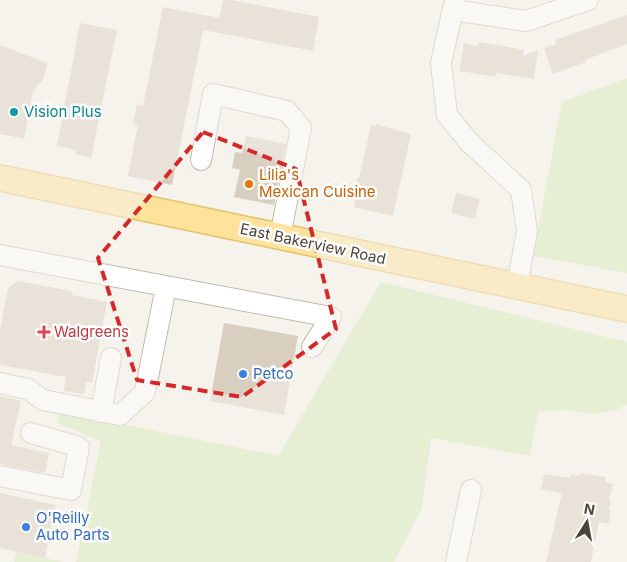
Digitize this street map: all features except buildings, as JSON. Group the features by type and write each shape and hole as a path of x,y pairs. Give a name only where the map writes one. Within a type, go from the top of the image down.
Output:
{"main road":[{"name":"East Bakerview Road","path":"0,178 627,309"}],"lane":[{"path":"517,286 527,231 521,190 470,143 447,115 441,63 454,5 526,21 588,0"},
{"path":"201,160 213,94 287,111 301,128 280,237"},
{"path":"0,255 331,318 312,347"},
{"path":"0,383 28,389 43,400 120,416 146,392 166,287"},
{"path":"101,412 111,358"},
{"path":"0,476 71,490 79,447 31,433"},
{"path":"456,562 472,490"}],"highlighted area":[{"path":"203,132 296,169 336,329 242,397 137,380 98,258"}],"green space":[{"path":"627,78 627,273 533,256 562,102"},
{"path":"381,282 627,342 627,404 619,409 594,414 567,410 538,412 530,456 431,438 422,508 394,562 76,562 101,441 57,423 60,411 278,456"},
{"path":"16,552 64,562 14,562"}],"place":[{"name":"Vision Plus","path":"14,112"},
{"name":"Lilia's Mexican Cuisine","path":"249,184"},
{"name":"Walgreens","path":"44,332"},
{"name":"Petco","path":"243,374"},
{"name":"O'Reilly Auto Parts","path":"26,527"}]}
